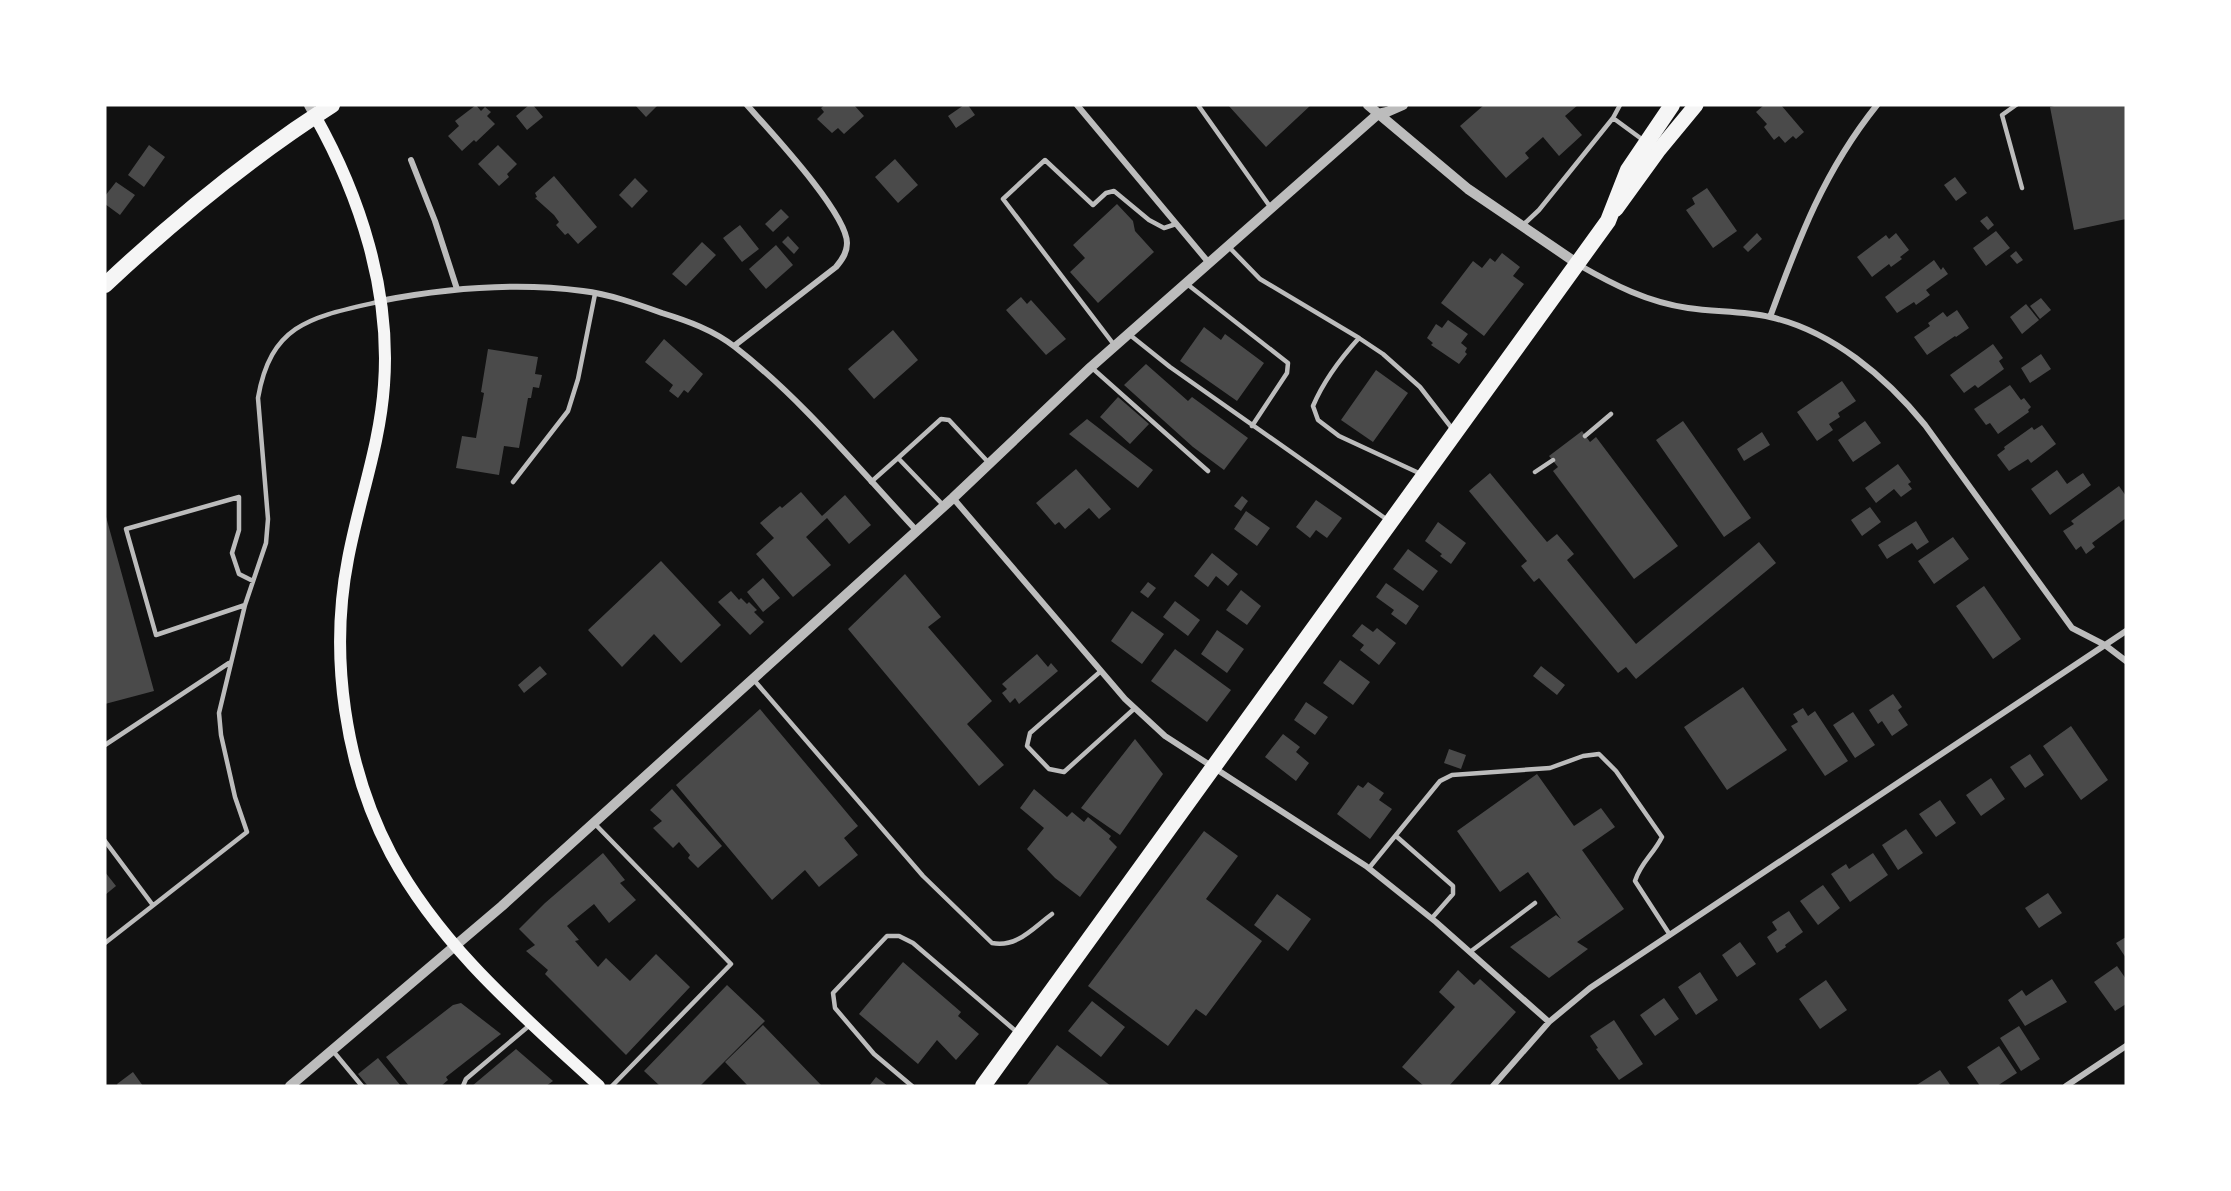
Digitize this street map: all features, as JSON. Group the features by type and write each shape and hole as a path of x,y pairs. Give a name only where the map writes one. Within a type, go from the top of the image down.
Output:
{"highway":[{"path":"105,285 192,209 312,110 332,105"},
{"path":"983,1086 1578,264 1608,221 1628,170 1652,147 1672,105"}],"main road":[{"path":"1652,147 1696,105"},
{"path":"312,110 335,154 355,202 375,267 385,354 384,382 376,442 347,563 341,621 340,653 343,689 355,759 380,832 402,875 420,903 483,978 599,1086"}],"street":[{"path":"734,346 836,267 844,256 847,242 844,229 822,195 747,105"},
{"path":"1077,105 1209,263"},
{"path":"1368,105 1387,112 1403,105"},
{"path":"1770,317 1817,197 1833,169 1877,105"},
{"path":"290,1086 455,947 594,823 953,498 1091,367 1379,109"},
{"path":"1379,109 1451,176 1521,227 1578,264 1624,290 1643,298 1689,308 1770,317 1826,340 1866,365 1887,383 1925,425 2072,628 2105,645 2126,661"},
{"path":"411,160 435,221 457,289"},
{"path":"380,301 457,289 527,287 585,291 648,308 701,326 734,346 794,398 917,531"},
{"path":"953,498 1101,671 1165,736 1369,868 1432,918 1549,1022"},
{"path":"1493,1086 1549,1022 1590,988 2126,631"},
{"path":"2066,1086 2126,1046"}],"lane":[{"path":"1198,105 1270,208"},
{"path":"1521,227 1539,210 1613,118 1620,105"},
{"path":"2016,105 2002,116 2022,188"},
{"path":"1613,118 1652,147"},
{"path":"1115,346 1003,199 1045,160 1093,205 1107,193 1114,191 1149,220 1164,228 1176,224"},
{"path":"1228,246 1260,279 1383,354 1420,387 1455,433"},
{"path":"1186,283 1288,363 1287,373 1252,426"},
{"path":"513,482 568,411 578,379 595,294"},
{"path":"105,943 247,832 235,796 219,712 229,663 245,605 266,543 268,519 258,398 261,381 274,350 298,326 328,314 380,301"},
{"path":"1128,334 1252,426 1391,522"},
{"path":"1359,338 1341,357 1320,389 1313,406 1318,420 1339,436 1424,476"},
{"path":"1091,367 1208,471"},
{"path":"1585,436 1611,414"},
{"path":"871,482 941,419 950,420 989,464"},
{"path":"898,458 944,506"},
{"path":"1535,472 1553,460"},
{"path":"245,605 156,635 126,529 239,496 238,530 232,553 239,574 253,581"},
{"path":"105,745 229,663"},
{"path":"1101,671 1030,733 1027,746 1049,769 1064,772 1135,708"},
{"path":"753,680 916,869 993,943 1004,945 1017,941 1052,914"},
{"path":"1369,868 1440,782 1452,775 1550,768 1583,756 1599,754 1616,771 1662,837 1656,850 1639,867 1635,880 1670,935"},
{"path":"594,823 731,964 612,1086"},
{"path":"1396,836 1453,886 1454,894 1432,918"},
{"path":"105,841 152,904"},
{"path":"1470,952 1535,903"},
{"path":"912,1086 874,1054 835,1008 833,993 887,936 899,936 913,943 1020,1035"},
{"path":"463,1086 466,1079 532,1024"},
{"path":"333,1050 362,1086"}],"building":[{"path":"476,105 481,111 485,107 491,112 487,116 495,124 476,142 474,140 462,151 448,136 459,126 455,121"},
{"path":"529,105 533,105 543,117 527,130 516,116"},
{"path":"635,105 658,105 646,117"},
{"path":"825,105 854,105 864,116 844,134 838,128 832,133 817,119 824,112 821,108"},
{"path":"964,105 968,105 975,115 956,128 948,116"},
{"path":"1228,105 1311,105 1266,147"},
{"path":"1484,105 1578,105 1565,116 1582,135 1559,156 1543,137 1525,153 1529,158 1506,178 1460,126"},
{"path":"1764,105 1781,105 1804,132 1796,139 1793,136 1785,143 1779,136 1774,140 1764,127 1767,124 1756,112"},
{"path":"2126,105 2126,219 2074,230 2050,107"},
{"path":"149,145 165,157 144,187 128,175"},
{"path":"498,145 517,164 507,174 509,177 499,186 478,164"},
{"path":"895,159 918,185 898,203 875,177"},
{"path":"554,176 597,227 578,244 568,233 565,235 556,225 559,222 554,215 535,198 537,197 535,193"},
{"path":"1955,177 1967,193 1956,201 1944,185"},
{"path":"635,178 648,191 632,208 619,195"},
{"path":"116,182 135,195 120,215 105,204 105,196"},
{"path":"1707,188 1737,231 1713,248 1686,210 1695,204 1692,198"},
{"path":"1117,204 1133,221 1135,231 1154,252 1098,303 1070,272 1085,258 1073,245"},
{"path":"781,209 789,217 773,232 765,224"},
{"path":"1987,216 1994,225 1988,230 1980,221"},
{"path":"740,225 759,249 742,262 723,238"},
{"path":"1996,231 2010,248 1986,266 1973,248"},
{"path":"1757,233 1762,239 1748,252 1743,247"},
{"path":"1896,233 1909,250 1900,257 1902,259 1891,267 1889,264 1872,277 1857,257 1886,235 1889,239"},
{"path":"788,236 799,248 794,254 782,242"},
{"path":"702,242 716,255 686,286 672,274"},
{"path":"776,245 793,265 766,289 749,269"},
{"path":"2016,251 2023,260 2017,264 2010,256"},
{"path":"1502,253 1520,267 1513,276 1524,284 1484,336 1441,303 1473,261 1482,268 1490,258 1495,262"},
{"path":"1934,260 1941,270 1943,267 1948,274 1926,290 1930,295 1916,305 1914,302 1897,313 1885,297"},
{"path":"1021,297 1027,304 1031,300 1066,339 1046,355 1006,310"},
{"path":"2041,298 2051,310 2040,319 2030,306"},
{"path":"2026,304 2039,320 2022,334 2010,317"},
{"path":"1957,310 1969,328 1927,355 1914,337 1930,326 1928,323 1943,312 1947,317"},
{"path":"1448,320 1468,334 1461,343 1467,348 1465,352 1467,354 1459,364 1431,345 1433,343 1427,338 1436,324 1442,328"},
{"path":"1204,327 1221,340 1225,334 1264,363 1237,401 1180,361"},
{"path":"893,330 918,360 874,399 848,369"},
{"path":"664,339 703,374 688,393 684,390 678,398 669,391 673,385 645,362"},
{"path":"1993,344 2003,358 1999,361 2004,369 1978,388 1975,385 1964,393 1950,375"},
{"path":"488,349 538,357 535,374 542,375 539,388 533,387 531,398 528,398 519,448 504,446 499,475 456,468 462,436 476,438 484,393 481,392"},
{"path":"2041,354 2051,369 2030,383 2021,368"},
{"path":"1146,364 1188,401 1192,397 1248,438 1224,470 1193,447 1124,385"},
{"path":"1376,370 1408,393 1373,442 1341,420"},
{"path":"1842,381 1856,401 1838,413 1840,417 1829,424 1833,430 1817,441 1797,412"},
{"path":"2010,385 2021,400 2024,398 2031,407 2029,412 1998,434 1990,423 1986,425 1974,409"},
{"path":"1118,397 1149,424 1130,444 1100,417"},
{"path":"1087,419 1153,470 1138,488 1069,434"},
{"path":"1683,421 1751,518 1724,537 1656,440"},
{"path":"1865,421 1881,443 1853,462 1838,440"},
{"path":"2042,425 2056,444 2031,463 2028,459 2009,471 1997,455 2005,449 2004,447 2032,427 2034,430"},
{"path":"1582,431 1590,442 1596,437 1678,546 1634,579 1553,471 1558,467 1549,456"},
{"path":"1762,432 1770,445 1744,461 1737,449"},
{"path":"1898,464 1911,482 1908,484 1912,489 1901,497 1894,489 1876,503 1865,488"},
{"path":"1076,469 1111,509 1099,519 1089,508 1065,529 1059,522 1055,525 1036,503"},
{"path":"2057,470 2067,484 2083,473 2091,485 2050,515 2031,489"},
{"path":"1490,473 1547,542 1557,534 1574,554 1567,560 1636,644 1759,542 1776,563 1636,679 1626,667 1618,673 1539,578 1534,582 1521,566 1527,561 1469,491"},
{"path":"2119,486 2126,496 2126,518 2092,543 2095,547 2086,554 2081,546 2076,550 2063,531 2074,524 2071,521"},
{"path":"801,492 822,516 845,495 871,525 849,544 827,518 806,537 831,565 793,597 756,554 774,538 760,523"},
{"path":"1242,496 1248,501 1241,511 1234,506"},
{"path":"1316,500 1342,518 1327,538 1316,530 1310,538 1296,527"},
{"path":"1870,507 1881,522 1862,536 1851,520"},
{"path":"1246,511 1270,528 1257,546 1234,529"},
{"path":"105,513 154,691 105,704"},
{"path":"1916,521 1929,542 1917,550 1912,543 1887,559 1878,545"},
{"path":"1438,522 1466,543 1451,564 1425,541"},
{"path":"1953,537 1969,559 1934,584 1918,561"},
{"path":"1408,549 1438,571 1423,591 1393,569"},
{"path":"1212,553 1238,574 1228,586 1216,576 1208,587 1194,576"},
{"path":"661,561 721,625 681,663 654,634 622,667 588,630"},
{"path":"905,574 941,617 928,627 992,701 967,724 1004,765 979,786 848,629"},
{"path":"763,578 780,598 763,612 747,592"},
{"path":"1148,582 1156,588 1148,598 1140,592"},
{"path":"1386,583 1419,606 1406,625 1391,614 1394,610 1376,597"},
{"path":"1984,586 2021,639 1993,659 1956,606"},
{"path":"1241,590 1261,606 1247,625 1226,610"},
{"path":"731,591 739,600 741,598 747,604 749,602 757,610 754,612 764,622 750,635 718,602"},
{"path":"1175,601 1200,620 1188,636 1163,617"},
{"path":"1132,611 1164,634 1142,664 1111,641"},
{"path":"1362,624 1373,632 1377,628 1396,643 1379,665 1360,650 1364,645 1352,636"},
{"path":"1217,630 1244,649 1227,673 1201,654"},
{"path":"1175,649 1231,690 1207,722 1151,681"},
{"path":"1037,654 1048,667 1051,663 1058,671 1019,704 1015,698 1010,703 1002,693 1007,689 1002,684"},
{"path":"1340,660 1370,682 1353,705 1323,683"},
{"path":"540,666 547,674 524,693 518,685"},
{"path":"1541,666 1565,685 1557,695 1533,676"},
{"path":"1743,687 1787,750 1727,790 1684,727"},
{"path":"1893,694 1902,707 1898,710 1908,725 1892,736 1882,721 1878,724 1869,710"},
{"path":"1306,702 1328,717 1315,735 1294,720"},
{"path":"1803,708 1808,716 1815,711 1848,761 1825,776 1791,726 1798,722 1793,714"},
{"path":"760,709 858,826 844,838 858,855 819,887 805,870 772,900 676,785"},
{"path":"1853,712 1875,745 1855,758 1833,725"},
{"path":"2071,726 2108,780 2081,800 2043,746"},
{"path":"1283,734 1300,747 1296,752 1309,763 1296,781 1265,757"},
{"path":"1135,739 1163,774 1120,835 1081,808"},
{"path":"1449,749 1466,755 1461,769 1444,763"},
{"path":"2030,754 2044,775 2025,788 2010,767"},
{"path":"1537,774 1574,826 1601,808 1615,827 1582,850 1624,909 1577,942 1588,949 1549,978 1510,947 1556,915 1561,919 1528,872 1500,892 1457,831"},
{"path":"1991,778 2005,799 1981,816 1966,795"},
{"path":"1368,782 1384,793 1379,800 1392,809 1370,839 1337,814 1358,785 1363,788"},
{"path":"672,789 722,846 698,868 688,858 690,855 679,842 673,848 653,828 662,821 650,810"},
{"path":"1034,789 1067,817 1072,812 1084,822 1088,817 1111,836 1109,839 1117,847 1080,897 1055,878 1027,849 1044,828 1020,808"},
{"path":"1940,800 1956,823 1936,837 1919,814"},
{"path":"1906,829 1923,853 1898,870 1882,845"},
{"path":"1204,831 1238,856 1206,899 1262,941 1206,1016 1196,1009 1168,1046 1088,986"},
{"path":"603,853 625,880 620,883 636,900 609,923 594,904 567,926 579,940 575,941 598,967 606,958 630,981 656,954 690,987 626,1055 545,974 548,970 526,951 535,945 519,929 545,903"},
{"path":"1873,853 1888,875 1850,902 1831,874 1846,864 1849,869"},
{"path":"105,872 116,886 105,895"},
{"path":"1823,885 1840,908 1818,925 1800,901"},
{"path":"2048,893 2062,913 2039,928 2025,908"},
{"path":"1277,894 1311,919 1288,951 1254,925"},
{"path":"1789,911 1803,932 1777,953 1767,937 1777,930 1772,922"},
{"path":"2126,937 2126,958 2116,943"},
{"path":"1740,942 1756,964 1737,977 1722,955"},
{"path":"903,962 961,1012 958,1016 979,1034 956,1060 937,1040 918,1064 859,1014"},
{"path":"2117,966 2126,979 2126,1004 2115,1011 2094,982"},
{"path":"1458,970 1474,985 1480,979 1516,1012 1449,1086 1424,1086 1402,1067 1455,1007 1439,992"},
{"path":"1700,972 1718,1000 1696,1015 1678,987"},
{"path":"2052,979 2067,1002 2025,1026 2008,1000 2022,990 2026,996"},
{"path":"1826,980 1847,1010 1820,1029 1799,999"},
{"path":"727,985 765,1021 700,1086 660,1086 644,1071"},
{"path":"1664,998 1679,1019 1655,1036 1640,1015"},
{"path":"1092,1001 1125,1027 1101,1057 1068,1031"},
{"path":"461,1003 501,1034 446,1077 448,1080 441,1086 409,1086 386,1057 453,1005"},
{"path":"1614,1020 1643,1064 1619,1080 1596,1049 1598,1048 1590,1036"},
{"path":"763,1025 822,1086 748,1086 725,1062"},
{"path":"2019,1026 2040,1059 2021,1071 2000,1038"},
{"path":"1057,1045 1111,1086 1026,1086"},
{"path":"1999,1046 2017,1073 1997,1086 1980,1086 1967,1067"},
{"path":"516,1049 553,1081 546,1086 472,1086"},
{"path":"378,1058 401,1086 368,1086 358,1074"},
{"path":"1940,1070 1951,1086 1915,1086"},
{"path":"133,1072 143,1086 118,1086 117,1084"},
{"path":"876,1077 888,1086 869,1086"}]}
